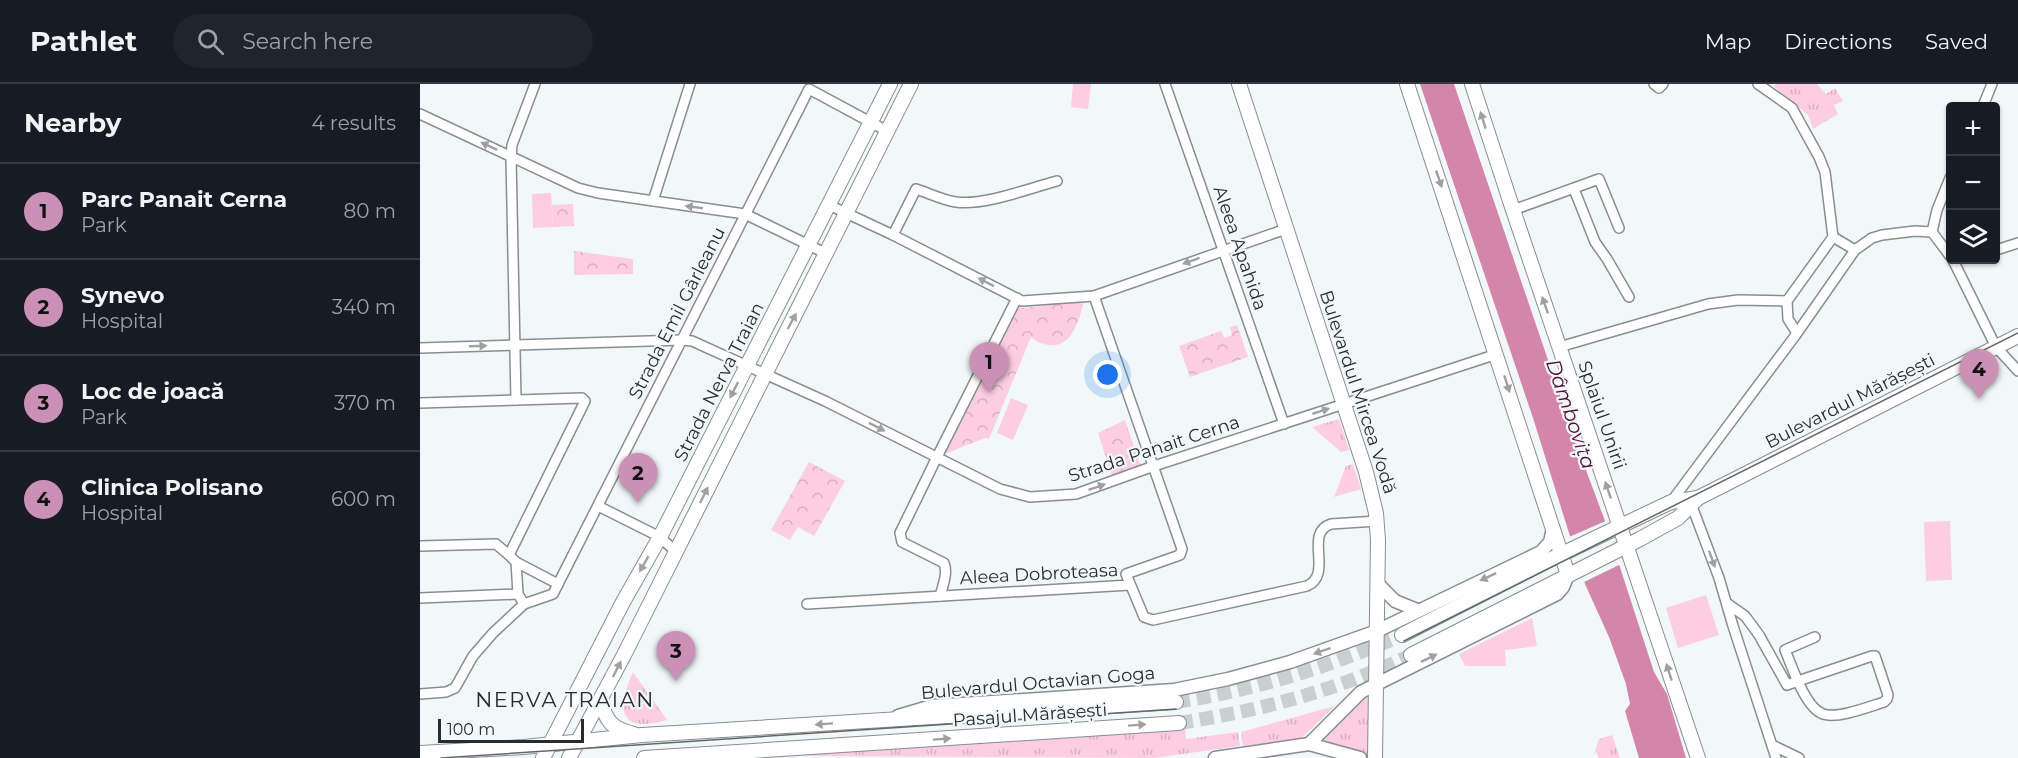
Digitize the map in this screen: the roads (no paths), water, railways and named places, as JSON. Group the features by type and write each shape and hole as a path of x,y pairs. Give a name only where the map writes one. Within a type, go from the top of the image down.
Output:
{"main road":[{"name":"Strada Nerva Traian","path":"543,758 623,602 660,537 890,84"},
{"name":"Strada Nerva Traian","path":"569,758 676,552 911,84"},
{"name":"Bulevardul Mircea Vodă","path":"1239,84 1370,483 1377,521 1378,584 1374,758"},
{"path":"1407,84 1553,527 1567,552 1573,573 1411,655"},
{"name":"Splaiul Unirii","path":"1472,84 1559,347 1615,528 1698,758"},
{"name":"Bulevardul Mărășești","path":"1567,552 1671,502 1693,500 2018,336"},
{"name":"Bulevardul Mărășești","path":"1573,573 1678,518 1693,500"},
{"path":"1401,635 1567,552"},
{"path":"601,699 604,714 613,726 642,735"},
{"name":"Pasajul Mărășești","path":"883,721 1176,702"},
{"name":"Bulevardul Octavian Goga","path":"420,753 642,735 883,721"},
{"name":"Pasajul Mărășești","path":"683,757 1179,723"},
{"path":"644,758 683,757"}],"street":[{"path":"516,400 511,157 513,145 535,84"},
{"path":"653,201 690,84"},
{"name":"Aleea Apahida","path":"1165,84 1284,423"},
{"path":"1758,84 1792,108 1825,172 1833,237 1787,301 1788,319 1797,333"},
{"path":"1985,102 1992,84"},
{"name":"Strada Emil Gârleanu","path":"524,604 553,594 809,89 887,131"},
{"path":"420,114 578,188 597,193 745,214 825,253"},
{"path":"1513,210 1599,179 1619,228"},
{"path":"893,235 916,189 945,200 966,203 983,201 1058,181"},
{"path":"1932,232 1936,210 1946,187"},
{"path":"1574,189 1595,242 1629,297"},
{"path":"829,205 1022,301 1094,296 1223,249 1286,229"},
{"path":"1671,502 1797,333 1855,250 1872,238 1915,231 1932,232 1946,248"},
{"path":"1833,237 1855,250"},
{"path":"2000,248 2018,243"},
{"path":"1957,264 1996,347 2018,371"},
{"path":"1094,296 1182,553 1126,574 1130,585"},
{"path":"940,596 946,568 944,563 902,543 900,537 937,457 1017,298"},
{"path":"1559,347 1707,304 1738,300 1787,301"},
{"name":"Strada Panait Cerna","path":"420,348 682,339 703,344 825,401 1000,489 1030,497 1076,494 1154,466 1497,354"},
{"path":"420,403 582,398 585,401 509,555"},
{"path":"1687,481 1776,758"},
{"path":"598,506 660,537 676,552"},
{"name":"Aleea Dobroteasa","path":"807,603 1130,585 1144,618 1153,620 1307,586 1316,580 1319,574 1319,534 1324,527 1331,524 1377,521"},
{"path":"1541,552 1550,542 1553,527"},
{"path":"420,546 496,544 516,562 558,584"},
{"path":"1541,552 1567,552"},
{"name":"Bulevardul Octavian Goga","path":"883,721 932,706 1174,690 1228,679 1290,662 1377,631 1541,552"},
{"path":"420,694 446,692 455,688 480,646 524,604 518,594 516,562"},
{"path":"1309,744 1361,692 1557,594 1573,573"},
{"path":"1378,584 1395,601 1417,610"},
{"path":"420,598 518,594"},
{"path":"1728,604 1745,616 1759,635 1786,685 1798,681 1872,656 1875,656 1888,695 1887,699 1884,702 1841,714 1823,714 1812,706 1798,681 1785,650 1815,637"},
{"path":"1215,758 1309,744 1360,758"},
{"path":"1772,745 1799,758"}],"tunnel":[{"path":"1176,702 1234,691 1291,676 1402,635"},
{"path":"1179,723 1298,698 1355,679 1411,655"}],"tram line":[{"path":"1404,641 2018,333"},
{"path":"441,758 1176,709"}],"place":[{"name":"Parc Panait Cerna","path":"989,392"},
{"name":"Clinica Polisano","path":"1979,399"},
{"name":"Synevo","path":"638,503"},
{"name":"Loc de joacă","path":"676,681"}],"district":[{"name":"NERVA TRAIAN","path":"565,699"}],"water label":[{"name":"Dâmbovița","path":"1571,414"}]}
